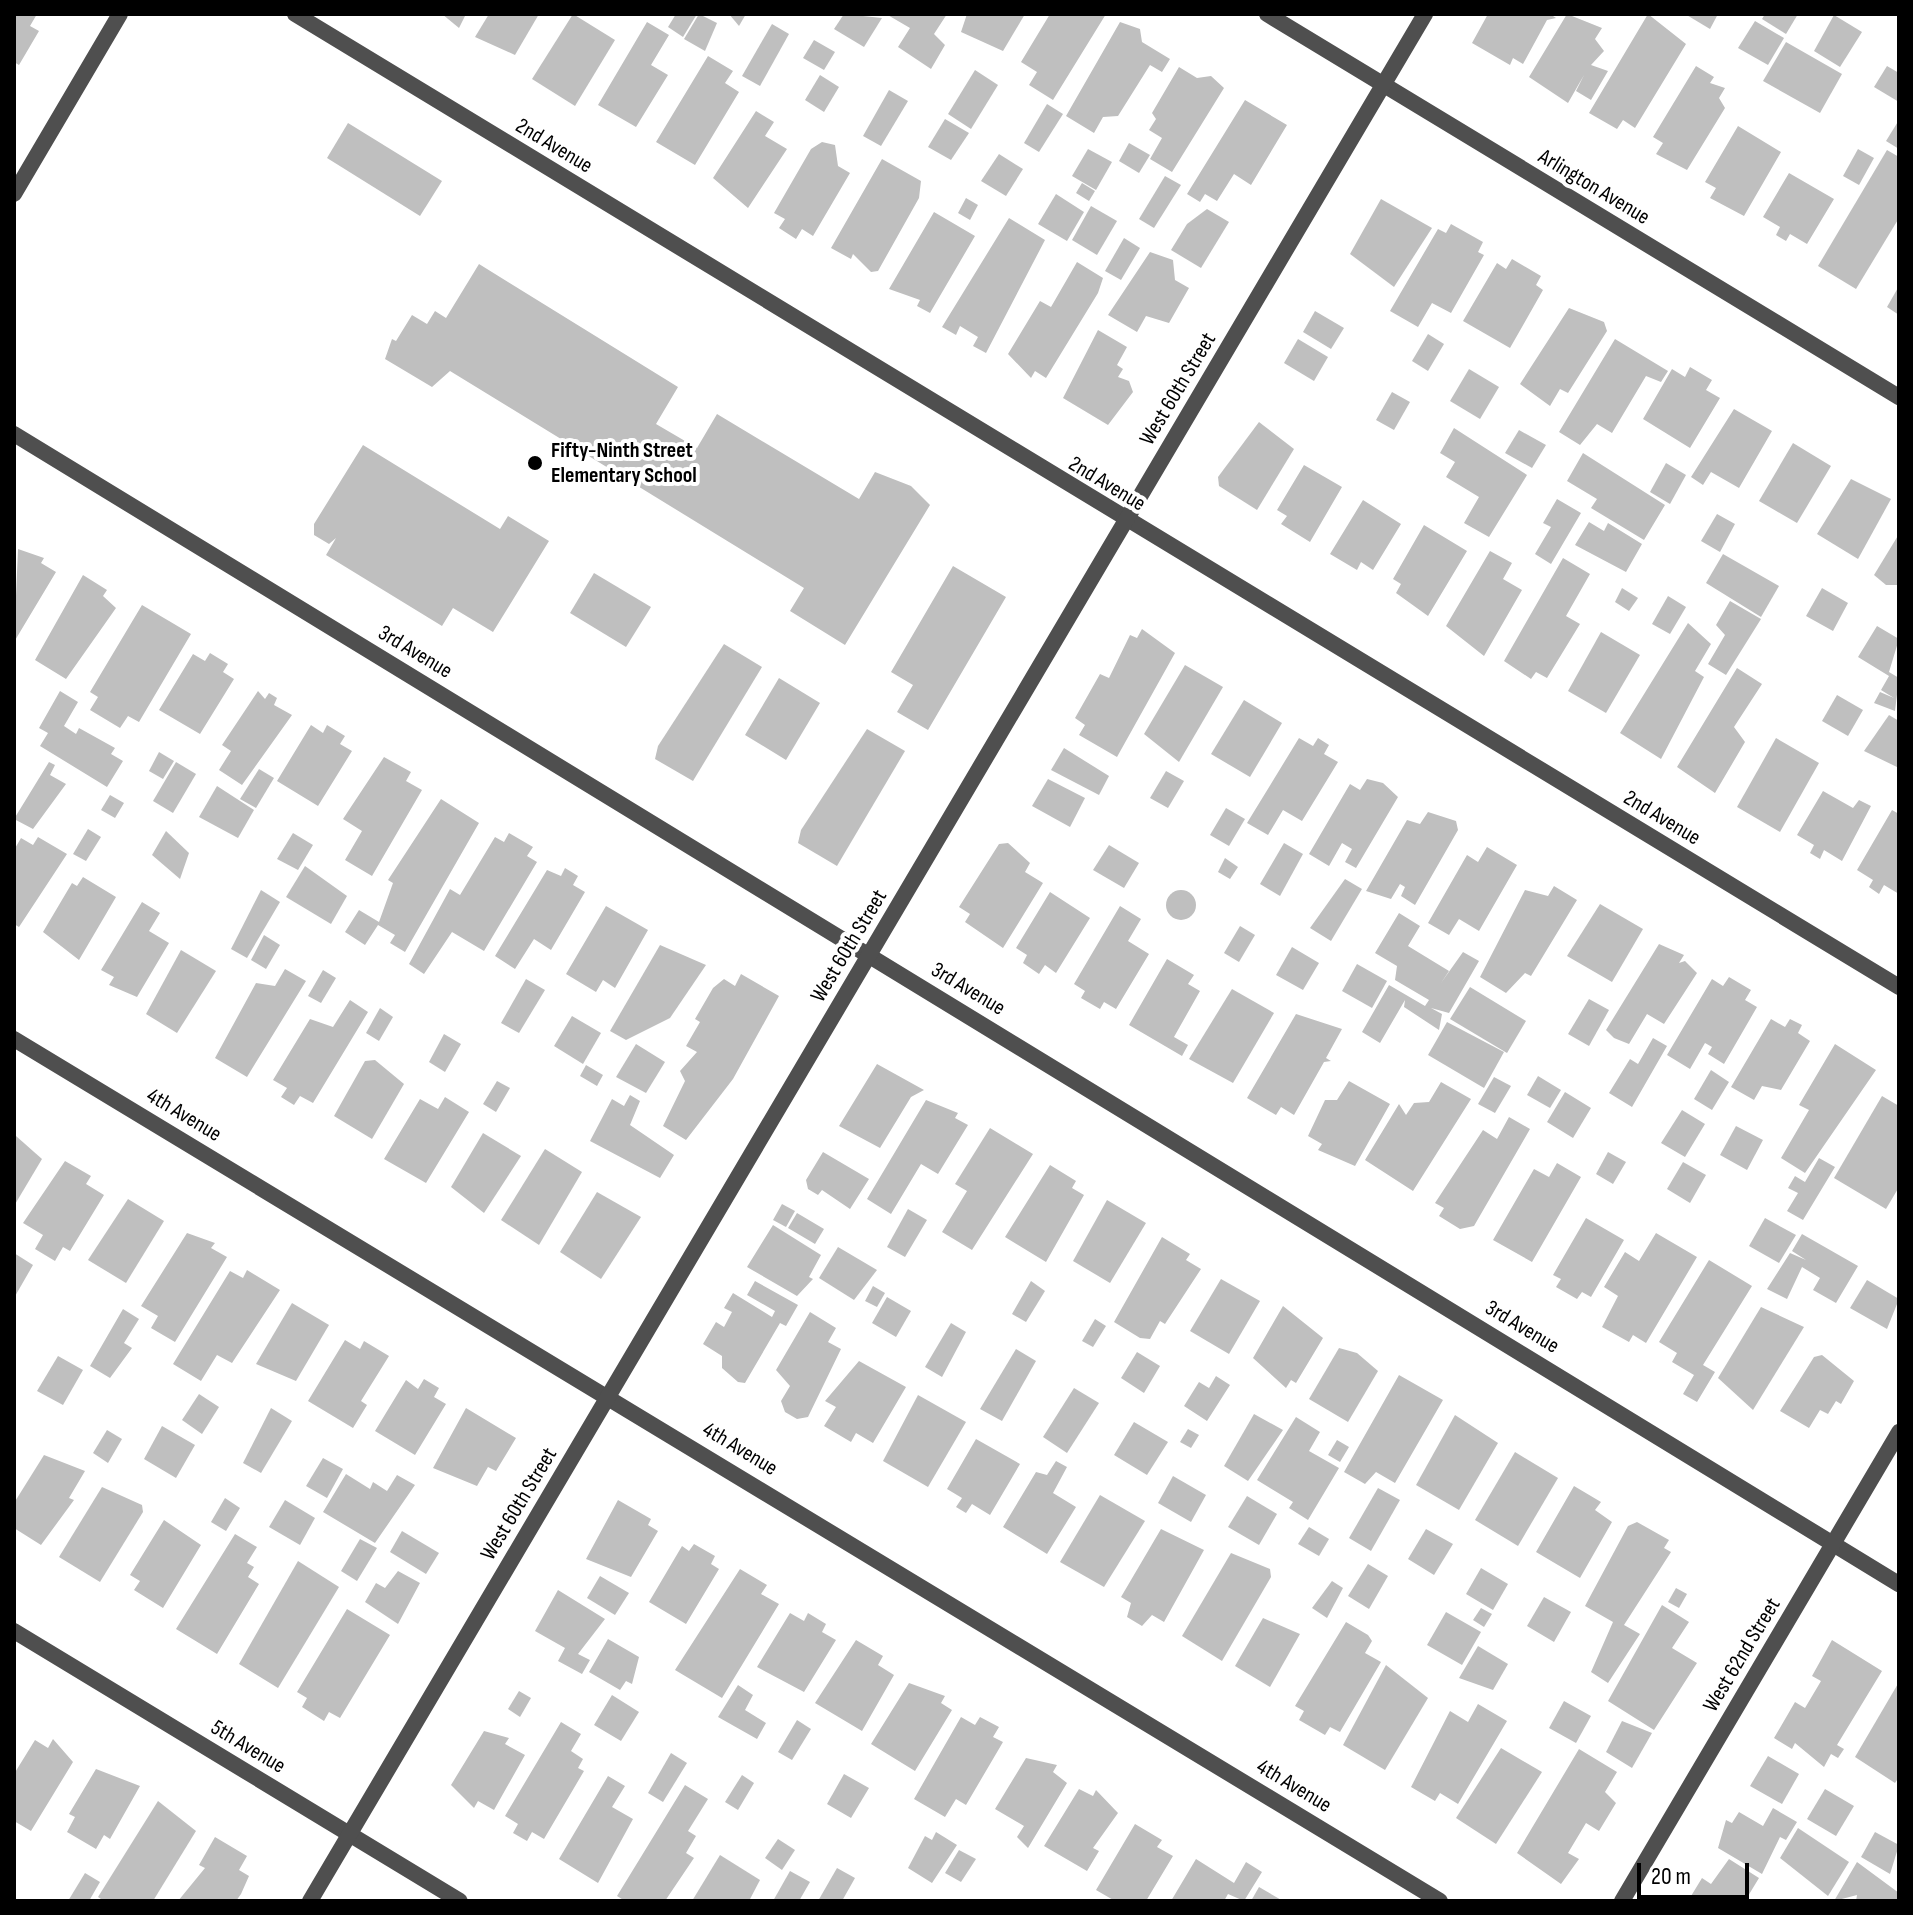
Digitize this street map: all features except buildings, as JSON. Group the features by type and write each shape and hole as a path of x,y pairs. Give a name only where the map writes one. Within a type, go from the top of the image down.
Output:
{"street":[{"path":"14,194 120,14"},
{"name":"2nd Avenue","path":"295,14 1126,521 1899,987"},
{"name":"Arlington Avenue","path":"1267,14 1899,397"},
{"name":"West 60th Street","path":"310,1901 1425,14"},
{"name":"3rd Avenue","path":"14,434 1899,1584"},
{"name":"4th Avenue","path":"14,1039 609,1395 1440,1901"},
{"name":"West 62nd Street","path":"1622,1901 1899,1432"},
{"name":"5th Avenue","path":"14,1631 460,1901"}],"place":[{"name":"Fifty-Ninth Street Elementary School","path":"535,463"}]}
